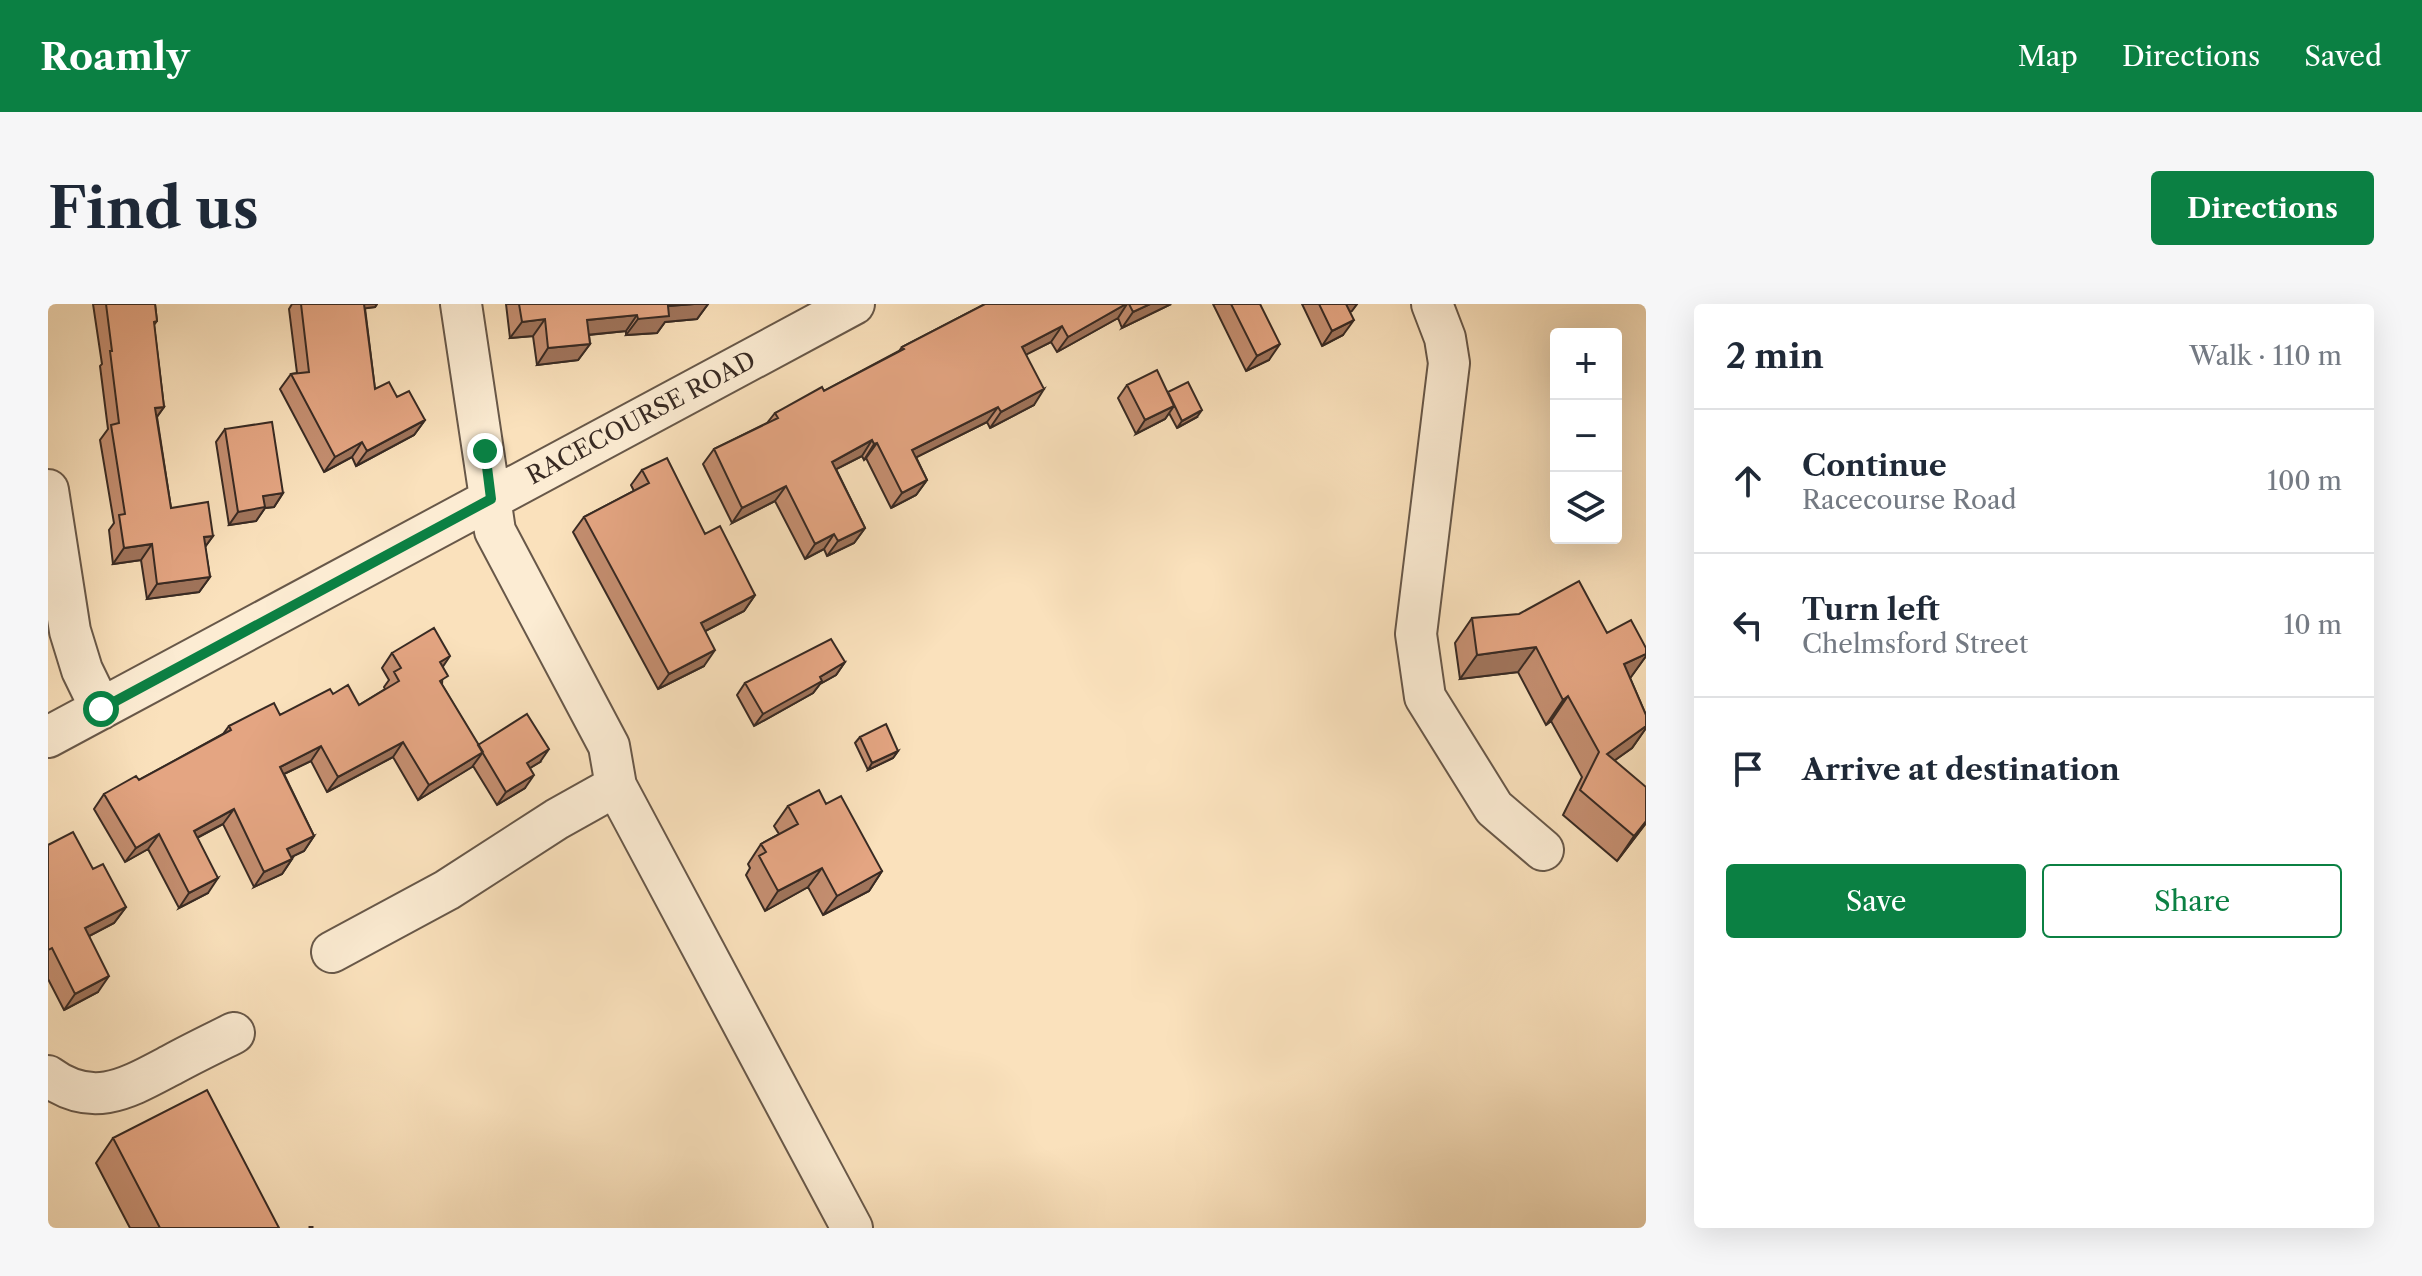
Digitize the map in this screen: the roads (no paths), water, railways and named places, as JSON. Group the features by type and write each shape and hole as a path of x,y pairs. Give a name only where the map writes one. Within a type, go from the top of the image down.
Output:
{"street":[{"path":"461,304 495,531 609,746 616,786 852,1228"},
{"name":"RACECOURSE ROAD","path":"48,737 854,304"},
{"path":"1433,307 1445,338 1449,363 1416,634 1425,697 1494,808 1543,850"},
{"path":"48,490 70,631 82,670 101,709"},
{"path":"332,952 447,890 557,819 616,786"},
{"path":"48,1076 73,1091 111,1093 134,1085 234,1033"}]}
